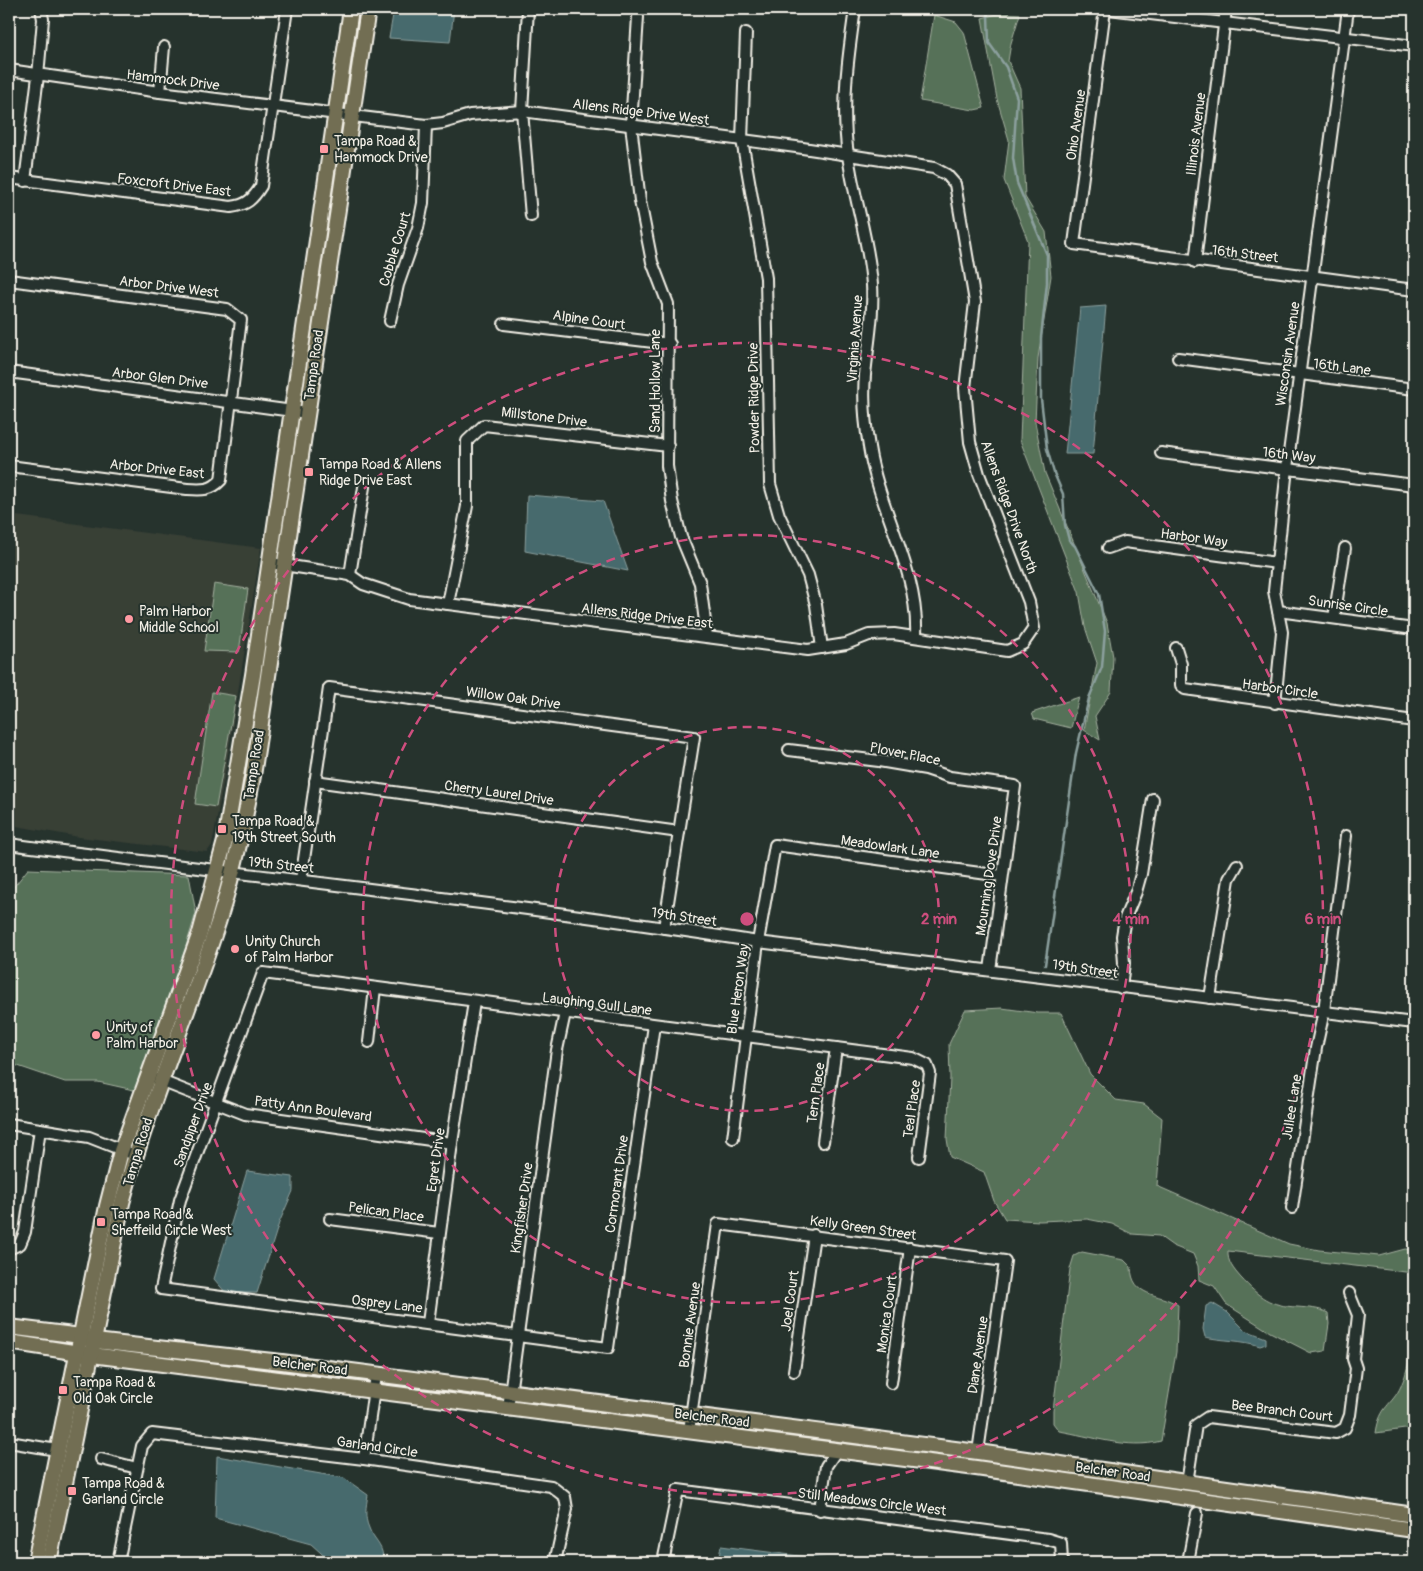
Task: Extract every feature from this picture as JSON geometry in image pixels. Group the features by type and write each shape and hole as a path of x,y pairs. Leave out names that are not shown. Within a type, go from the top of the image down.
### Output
{"main road":[{"name":"Tampa Road","path":"261,676 270,563 351,9"},
{"name":"Tampa Road","path":"35,1562 106,1206 161,1081 214,937 225,872 234,799 284,565 368,9"},
{"name":"Tampa Road","path":"49,1562 120,1209 128,1153 148,1076 200,933 225,872"},
{"name":"Belcher Road","path":"9,1327 81,1336 93,1348 374,1390 837,1450 1414,1530"},
{"name":"Belcher Road","path":"9,1342 77,1351 93,1348 376,1374 978,1452 1414,1515"}],"street":[{"path":"25,180 38,76 43,19 42,9"},
{"name":"Foxcroft Drive East","path":"9,178 231,207 240,206 252,200 261,186 288,9"},
{"path":"528,9 522,111 531,216"},
{"name":"Virginia Avenue","path":"855,9 845,108 848,154 855,200 865,232 872,285 871,321 865,378 869,447 882,498 913,590 917,617 916,636"},
{"name":"Ohio Avenue","path":"1074,244 1105,9"},
{"path":"1109,9 1224,21 1414,46"},
{"name":"Illinois Avenue","path":"1195,262 1226,9"},
{"name":"Wisconsin Avenue","path":"1275,703 1282,632 1274,591 1287,468 1348,9"},
{"name":"Sand Hollow Lane","path":"638,17 631,124 640,201 652,262 668,304 670,344 667,466 672,501 683,544 700,584 707,636"},
{"name":"Powder Ridge Drive","path":"746,33 742,140 766,278 770,484 779,515 808,575 816,605 822,648"},
{"path":"160,92 164,47"},
{"name":"Hammock Drive","path":"9,70 38,76 335,113"},
{"name":"Allens Ridge Drive West","path":"335,113 426,125 443,123 470,115 522,111 848,154 934,168 942,171"},
{"name":"Cobble Court","path":"390,321 398,285 418,228 423,203 426,125"},
{"name":"Allens Ridge Drive North","path":"942,171 954,184 975,302 965,388 970,442 979,474 1030,602 1034,628 1023,644"},
{"name":"16th Street","path":"1074,244 1195,262 1414,290"},
{"name":"Arbor Drive West","path":"9,280 233,311 240,320 231,401"},
{"name":"Alpine Court","path":"504,324 670,344"},
{"name":"16th Lane","path":"1178,358 1414,389"},
{"name":"Arbor Glen Drive","path":"9,372 231,401 307,413"},
{"name":"Arbor Drive East","path":"9,466 204,490 215,487 221,480 231,401"},
{"name":"Millstone Drive","path":"448,604 467,506 467,441 484,425 668,446"},
{"name":"16th Way","path":"1161,453 1414,485"},
{"path":"350,575 364,488"},
{"name":"Harbor Way","path":"1108,548 1125,542 1277,563"},
{"path":"1334,618 1345,548"},
{"name":"Allens Ridge Drive East","path":"270,563 350,575 363,584 409,599 808,650 846,644 869,635 916,636 1007,651 1023,644"},
{"name":"Sunrise Circle","path":"1278,611 1414,629"},
{"name":"Harbor Circle","path":"1176,648 1181,664 1181,686 1186,689 1414,721"},
{"name":"Willow Oak Drive","path":"301,880 329,688 694,736 664,928"},
{"name":"Plover Place","path":"789,750 879,761 926,769 950,777 1015,786"},
{"name":"Cherry Laurel Drive","path":"315,781 679,832"},
{"name":"Mourning Dove Drive","path":"990,970 1015,786"},
{"path":"1122,988 1124,963 1122,936 1125,918 1141,874 1153,799"},
{"name":"Jullee Lane","path":"1292,1208 1311,1077 1324,1011 1346,836"},
{"name":"19th Street","path":"9,844 301,880 758,942 1414,1023"},
{"name":"Meadowlark Lane","path":"775,845 1002,876"},
{"name":"Blue Heron Way","path":"733,1138 758,942 775,845"},
{"path":"1210,998 1229,879 1237,865"},
{"name":"Laughing Gull Lane","path":"263,973 745,1038 913,1058 927,1065"},
{"name":"Sandpiper Drive","path":"162,1289 180,1200 263,973"},
{"path":"369,1042 376,988"},
{"name":"Egret Drive","path":"428,1323 452,1142 474,1002"},
{"name":"Kingfisher Drive","path":"508,1408 557,1050 564,1013"},
{"name":"Cormorant Drive","path":"608,1348 654,1025"},
{"name":"Tern Place","path":"823,1142 836,1048"},
{"name":"Teal Place","path":"919,1157 930,1073 927,1065"},
{"name":"Patty Ann Boulevard","path":"148,1076 245,1114 452,1142"},
{"path":"9,1124 89,1137 128,1153"},
{"path":"9,1249 20,1244 26,1232 40,1129"},
{"name":"Pelican Place","path":"330,1218 439,1233"},
{"name":"Kelly Green Street","path":"718,1224 1004,1261"},
{"name":"Bonnie Avenue","path":"689,1431 718,1224"},
{"name":"Joel Court","path":"794,1371 814,1235"},
{"name":"Monica Court","path":"891,1383 910,1248"},
{"name":"Diane Avenue","path":"978,1452 1004,1261"},
{"name":"Osprey Lane","path":"162,1289 608,1348"},
{"name":"Bee Branch Court","path":"1187,1483 1196,1425 1208,1417 1336,1433 1344,1428 1350,1415 1356,1368 1353,1359 1358,1316 1349,1293"},
{"path":"364,1459 376,1374"},
{"name":"Garland Circle","path":"118,1562 142,1446 152,1434 364,1459 551,1486 565,1497 566,1509 555,1562"},
{"path":"9,1442 57,1450"},
{"path":"820,1510 826,1466 837,1450"},
{"path":"101,1459 137,1468"},
{"name":"Still Meadows Circle West","path":"663,1562 678,1490 1048,1539 1061,1543 1062,1562"},
{"path":"1192,1562 1188,1562 1197,1513"}],"shaded area":[{"name":"Palm Harbor Middle School","path":"9,515 261,548 224,780 212,845 207,852 79,837 16,826 9,823"}],"green space":[{"path":"1001,13 1020,14 1011,43 1008,61 1020,88 1025,197 1046,232 1051,276 1038,358 1035,422 1045,473 1107,623 1113,657 1111,692 1095,716 1100,740 1084,730 1097,663 1085,627 1079,592 1020,440 1028,241 1004,180 1009,140 997,99 982,18"},
{"path":"934,15 956,22 964,32 984,108 974,110 920,101"},
{"path":"214,584 248,589 239,652 204,651"},
{"path":"212,692 236,696 216,807 195,804"},
{"path":"1079,697 1071,728 1034,719 1032,713"},
{"path":"28,869 189,875 196,913 163,1022 138,1091 98,1082 65,1082 9,1063 9,893"},
{"path":"1002,1008 1038,1013 1061,1013 1090,1074 1116,1100 1144,1104 1162,1118 1157,1186 1289,1244 1319,1250 1379,1256 1405,1249 1414,1250 1414,1273 1228,1251 1230,1262 1236,1272 1266,1299 1279,1305 1313,1308 1328,1313 1329,1324 1325,1351 1311,1353 1270,1332 1226,1304 1214,1286 1199,1280 1198,1266 1193,1254 1173,1246 1159,1236 1132,1234 1112,1224 1087,1219 1040,1221 1005,1219 994,1201 984,1172 950,1157 947,1139 950,1078 949,1044 965,1010"},
{"path":"1082,1252 1124,1260 1131,1267 1132,1277 1141,1289 1178,1305 1176,1352 1161,1441 1136,1444 1110,1441 1059,1431 1053,1423 1070,1269 1074,1256"},
{"path":"1414,1301 1414,1433 1405,1429 1376,1433 1380,1417 1398,1393 1408,1366"}],"water":[{"path":"394,9 454,9 450,42 389,38"},
{"path":"1106,306 1093,454 1065,454 1080,308"},
{"path":"527,495 603,501 628,571 525,551"},
{"path":"247,1171 293,1177 293,1191 279,1223 257,1293 226,1293 214,1279"},
{"path":"1212,1303 1227,1312 1245,1330 1266,1338 1266,1344 1260,1346 1205,1337 1203,1329 1206,1306"},
{"path":"217,1456 344,1478 368,1495 366,1520 381,1549 383,1557 376,1562 331,1562 311,1544 215,1518"},
{"path":"721,1546 846,1562 718,1562"}],"waterway":[{"path":"988,15 989,43 1006,67 1017,98 1013,158 1017,183 1047,255 1047,283 1041,338 1041,399 1047,449 1063,494 1065,525 1069,540 1075,546 1099,594 1105,631 1102,667 1089,698 1076,753 1045,965"}],"place":[{"name":"Tampa Road & Hammock Drive","path":"324,149"},
{"name":"Tampa Road & Allens Ridge Drive East","path":"309,472"},
{"name":"Palm Harbor Middle School","path":"129,619"},
{"name":"Tampa Road & 19th Street South","path":"222,829"},
{"name":"Unity Church of Palm Harbor","path":"235,949"},
{"name":"Unity of Palm Harbor","path":"96,1035"},
{"name":"Tampa Road & Sheffeild Circle West","path":"101,1222"},
{"name":"Tampa Road & Old Oak Circle","path":"63,1390"},
{"name":"Tampa Road & Garland Circle","path":"72,1491"}]}
